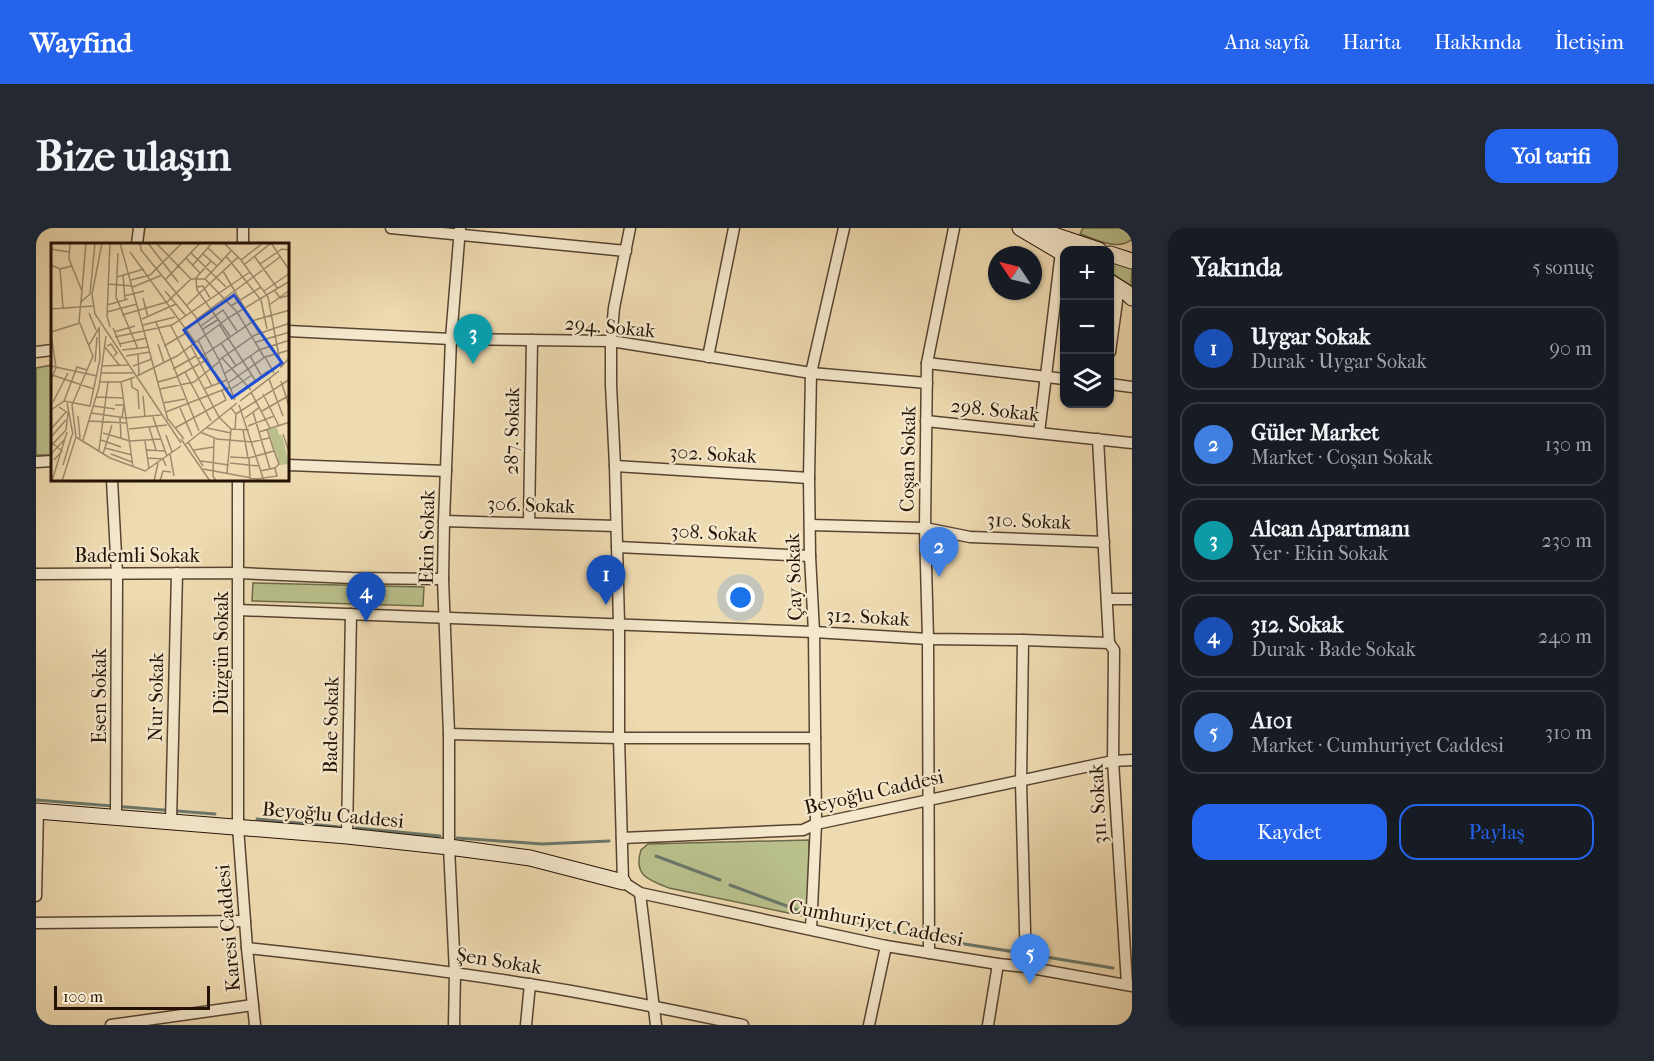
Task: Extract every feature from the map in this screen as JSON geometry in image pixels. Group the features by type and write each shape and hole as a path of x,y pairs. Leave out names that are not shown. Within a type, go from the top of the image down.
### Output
{"main road":[{"path":"1020,228 1066,244"},
{"path":"1033,228 1066,244"},
{"path":"1114,255 1125,253 1132,248"},
{"path":"1114,256 1132,261"},
{"name":"Beyoğlu Caddesi","path":"37,811 116,810 171,814 238,827 449,847 530,858 623,882"}],"street":[{"path":"137,243 139,228"},
{"path":"391,228 459,232 626,251"},
{"path":"623,882 615,466 610,385 614,308 630,228"},
{"path":"708,357 734,228"},
{"name":"Çay Sokak","path":"811,929 816,824 814,632 809,478 812,373 844,228"},
{"name":"Coşan Sokak","path":"929,953 928,639 925,528 927,363 954,228"},
{"name":"Ekin Sokak","path":"454,1025 455,973 449,847 449,734 443,579 451,339 459,232"},
{"path":"1039,433 1066,244"},
{"path":"1114,323 1118,294 1121,289"},
{"name":"294. Sokak","path":"290,331 451,339 611,341 812,373 927,383"},
{"name":"287. Sokak","path":"529,523 532,340"},
{"path":"36,352 51,350"},
{"path":"927,363 1060,378"},
{"path":"1114,385 1132,387"},
{"name":"298. Sokak","path":"926,421 1132,443"},
{"name":"311. Sokak","path":"1098,439 1109,643 1114,650 1113,761 1126,965 1130,983"},
{"path":"36,462 51,461"},
{"path":"290,465 446,471"},
{"name":"302. Sokak","path":"615,466 809,478"},
{"name":"Esen Sokak","path":"112,482 117,574 116,810"},
{"name":"Düzgün Sokak","path":"238,482 238,827"},
{"name":"306. Sokak","path":"444,521 616,526"},
{"name":"310. Sokak","path":"810,525 925,528 970,537 1104,542"},
{"name":"308. Sokak","path":"617,547 810,555"},
{"name":"Nur Sokak","path":"171,814 177,573"},
{"name":"Bademli Sokak","path":"36,574 239,573 443,579"},
{"path":"1107,599 1132,599"},
{"name":"312. Sokak","path":"239,610 814,632 928,639 1109,643"},
{"name":"Bade Sokak","path":"347,837 351,614"},
{"path":"1023,640 1021,782 1026,967"},
{"path":"449,734 619,738 815,738"},
{"name":"Beyoğlu Caddesi","path":"621,838 803,830 816,824 1113,761 1132,760"},
{"path":"36,897 37,811"},
{"name":"Karesi Caddesi","path":"238,827 255,1025"},
{"name":"Cumhuriyet Caddesi","path":"623,882 640,893 886,946 1130,983"},
{"path":"640,893 656,1025"},
{"path":"36,922 245,921"},
{"path":"869,1025 886,946"},
{"name":"Şen Sokak","path":"247,948 531,984 743,1025"},
{"path":"988,1025 998,964"},
{"path":"526,1025 531,984"},
{"path":"111,1025 156,1022 253,1005"}],"green space":[{"path":"1083,228 1132,228 1132,239 1120,244 1107,243 1080,234"},
{"path":"1114,261 1132,268 1131,286 1114,275"},
{"path":"51,365 51,455 36,455 36,368"},
{"path":"253,583 424,587 423,606 252,601"},
{"path":"809,840 808,917 669,888 649,879 641,871 639,865 641,850 648,844"}],"waterway":[{"path":"36,800 215,814"},
{"path":"257,819 339,827"},
{"path":"356,828 440,836"},
{"path":"457,838 542,844 609,841"},
{"path":"656,856 720,880"},
{"path":"730,885 803,912"},
{"path":"820,916 907,935 1022,953"},
{"path":"1028,954 1113,968"}],"place":[{"name":"Alcan Apartmanı","path":"473,364"},
{"name":"Güler Market","path":"939,577"},
{"name":"Uygar Sokak","path":"606,605"},
{"name":"312. Sokak","path":"366,622"},
{"name":"A101","path":"1030,984"}]}
